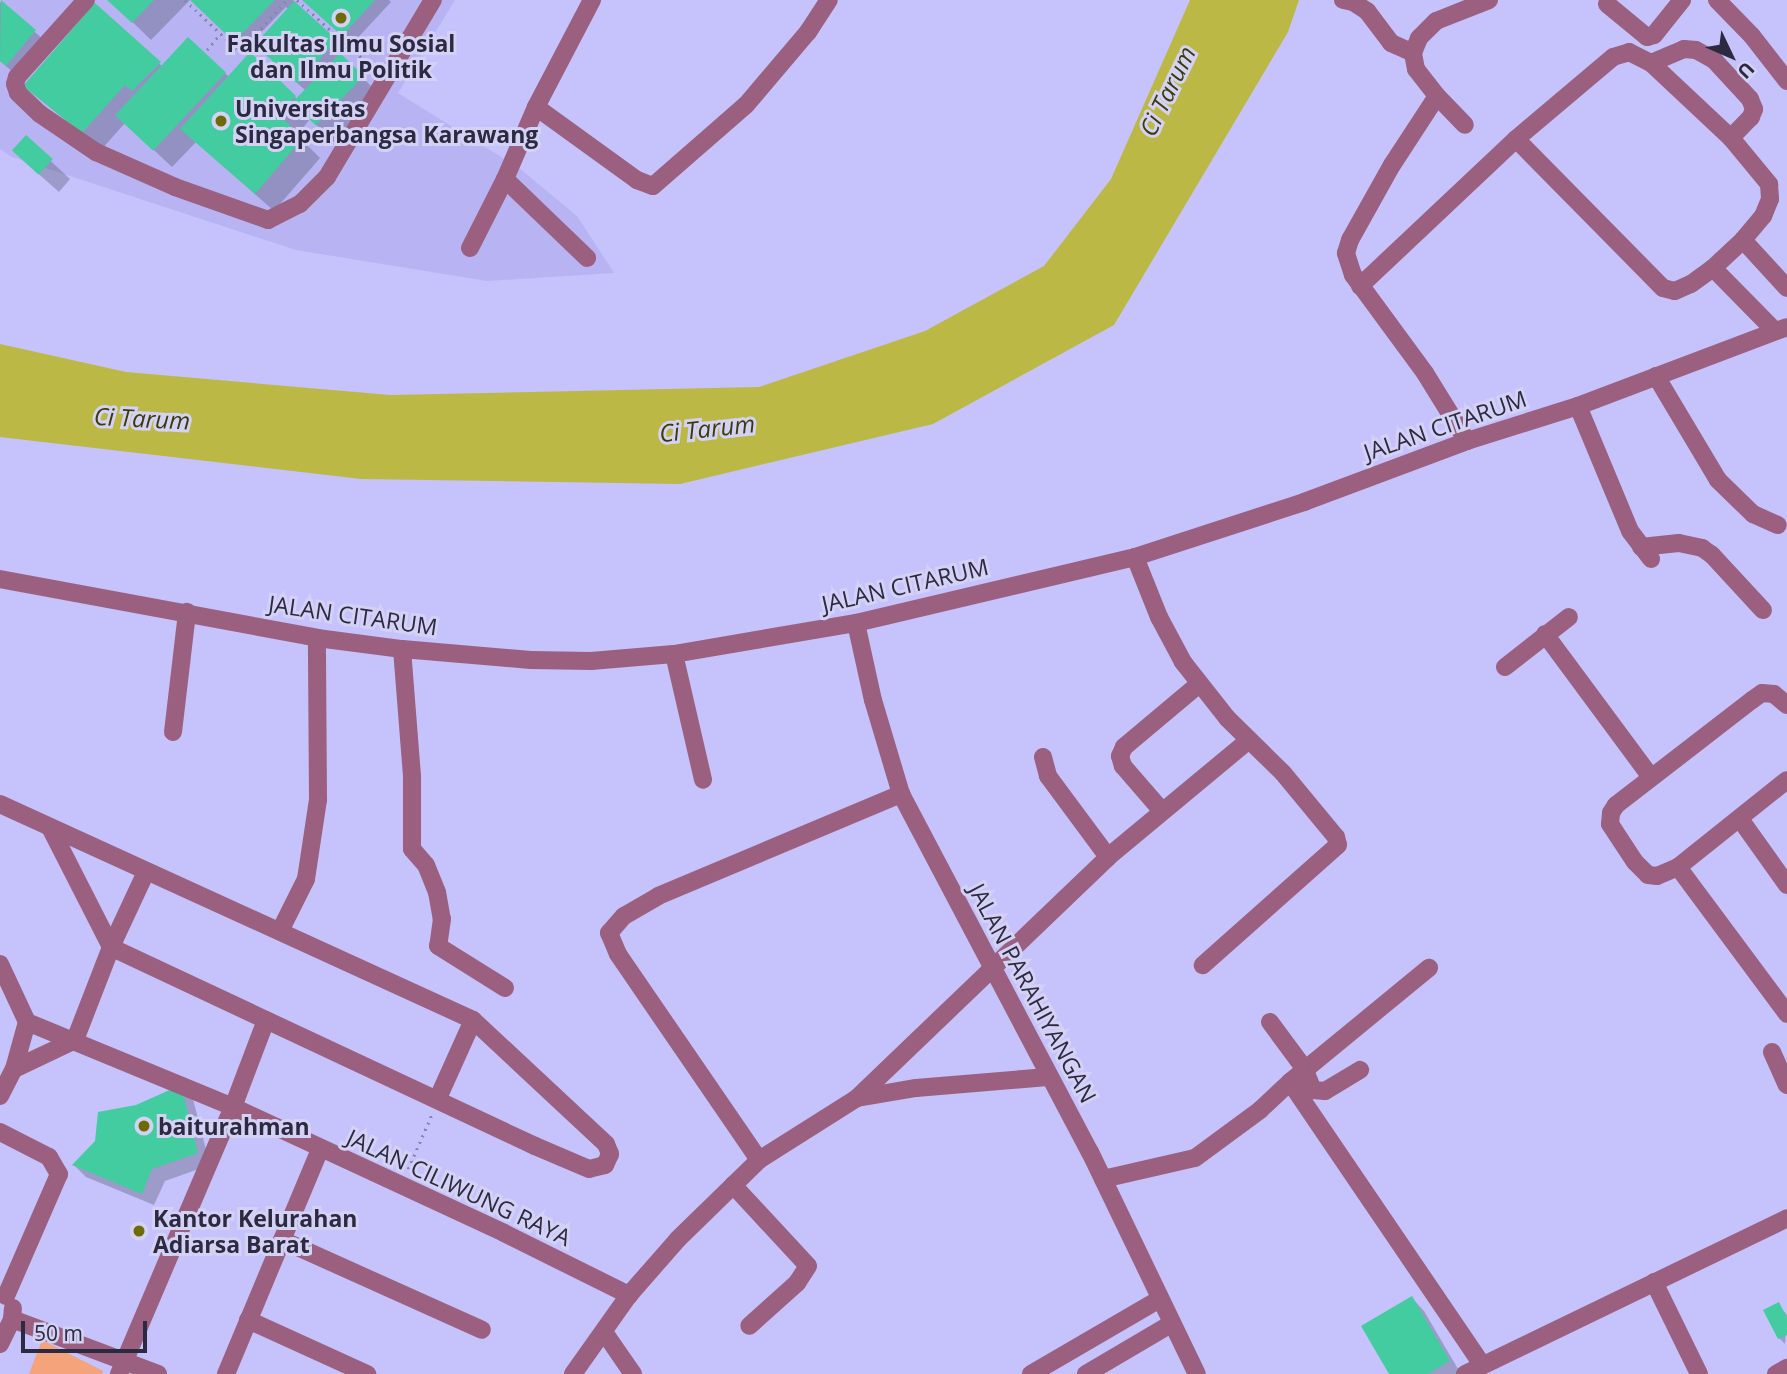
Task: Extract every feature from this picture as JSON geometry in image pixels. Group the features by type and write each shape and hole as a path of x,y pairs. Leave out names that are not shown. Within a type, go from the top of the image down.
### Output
{"street":[{"path":"86,0 17,77 15,84 18,93 40,114 96,152 175,187 268,220 300,204 327,177 433,0"},
{"path":"470,248 505,180 536,107 592,0"},
{"path":"1343,0 1367,11 1391,43 1413,53"},
{"path":"1465,125 1416,69 1413,53 1419,38 1436,21 1489,0"},
{"path":"1607,4 1647,37 1654,35 1682,0"},
{"path":"1717,0 1752,36 1787,81"},
{"path":"536,107 637,180 653,186 746,105 808,32 822,3"},
{"path":"1651,63 1684,49 1696,50 1714,60 1750,99 1754,109 1751,117 1731,138"},
{"path":"1360,286 1516,139 1613,57 1629,52 1651,63 1731,138 1769,184 1770,199 1763,216 1743,240 1713,268 1691,284 1675,291 1663,288 1516,139"},
{"path":"1437,96 1408,138 1350,240 1347,264 1360,286 1425,373 1467,441"},
{"path":"505,180 587,258"},
{"path":"1743,240 1787,288"},
{"path":"1713,268 1781,329"},
{"name":"JALAN CITARUM","path":"0,579 317,638 402,649 531,660 591,661 674,654 856,623 1135,557 1304,502 1467,441 1578,406 1781,329"},
{"path":"1656,376 1718,480 1754,514 1778,524"},
{"path":"1578,406 1630,531 1646,553 1679,543 1702,548 1712,555 1763,610"},
{"path":"1135,557 1159,618 1199,684 1283,773 1336,837 1338,845 1203,965"},
{"path":"173,732 187,612"},
{"path":"1505,667 1569,617"},
{"name":"JALAN PARAHIYANGAN","path":"856,623 873,700 901,794 1103,1179 1197,1374"},
{"path":"1545,634 1650,776"},
{"path":"280,931 306,879 316,811 317,638"},
{"path":"402,649 412,777 412,849 426,865 438,892 442,919 438,946 505,988"},
{"path":"674,654 703,780"},
{"path":"1162,811 1123,766 1121,756 1124,747 1199,684"},
{"path":"1787,705 1774,694 1762,694 1650,776 1616,805 1611,813 1610,824 1635,862 1648,875 1657,876 1678,867 1787,780"},
{"path":"573,1374 629,1295 678,1239 759,1160 857,1098 1108,857 1249,740"},
{"path":"1043,757 1043,769 1108,857"},
{"path":"759,1160 618,954 609,933 624,916 658,896 901,794"},
{"path":"0,804 473,1020 606,1144 609,1159 605,1165 589,1169 111,947 51,829"},
{"path":"1740,819 1787,885"},
{"path":"1678,867 1787,1014"},
{"path":"13,1069 75,1040 111,947 146,872"},
{"path":"0,964 27,1023 13,1069 0,1096"},
{"path":"1103,1179 1195,1158 1260,1110 1304,1068 1429,968"},
{"path":"122,1367 233,1107 266,1020"},
{"path":"439,1098 473,1020"},
{"path":"1269,1022 1304,1068 1313,1090 1320,1092 1360,1070"},
{"name":"JALAN CILIWUNG RAYA","path":"27,1023 75,1040 233,1107 504,1233 629,1295"},
{"path":"1772,1052 1787,1085"},
{"path":"857,1098 916,1088 1048,1077"},
{"path":"1290,1082 1482,1366"},
{"path":"0,1132 49,1157 59,1174 3,1295 12,1302 12,1319 0,1344"},
{"path":"226,1374 320,1149"},
{"path":"733,1185 806,1259 808,1266 797,1283 749,1326"},
{"path":"1465,1374 1787,1217"},
{"path":"282,1240 482,1330"},
{"path":"1654,1282 1699,1374"},
{"path":"1031,1374 1160,1299"},
{"path":"12,1319 122,1367 158,1374"},
{"path":"248,1320 361,1373"},
{"path":"1086,1374 1171,1324"},
{"path":"604,1332 633,1374"},
{"path":"1776,1374 1787,1368"}],"path":[{"path":"185,0 237,49 287,0"},
{"path":"297,0 385,79"},
{"path":"207,50 217,38 218,32"},
{"path":"401,1187 439,1098"}],"shaded area":[{"name":"Universitas Singaperbangsa Karawang","path":"0,0 455,0 398,93 519,168 577,216 614,273 487,281 296,250 12,157 0,149"},
{"path":"42,1340 103,1371 102,1374 29,1374"}],"water":[{"name":"Ci Tarum","path":"1190,0 1299,0 1288,32 1114,325 933,424 680,484 361,479 0,437 0,344 126,372 390,395 759,387 925,331 1044,266 1111,179"}],"building":[{"path":"1,0 36,30 6,66 0,61"},
{"path":"107,0 154,0 132,23"},
{"path":"190,0 275,0 234,42"},
{"name":"Fakultas Ilmu Sosial dan Ilmu Politik","path":"302,0 375,0 342,36"},
{"path":"294,1 337,40 298,84 255,45"},
{"path":"95,3 161,62 132,91 125,85 82,133 23,86"},
{"path":"188,37 226,72 153,151 115,115"},
{"path":"250,52 296,96 279,115 303,138 255,194 180,129"},
{"path":"340,53 364,76 316,126 292,103"},
{"path":"26,135 53,159 39,175 12,151"},
{"name":"baiturahman","path":"181,1085 198,1153 152,1169 142,1194 72,1165 95,1141 98,1112 136,1105"},
{"path":"1412,1296 1450,1361 1428,1374 1389,1374 1361,1326"},
{"path":"1779,1302 1787,1318 1787,1335 1778,1339 1763,1310"}],"place":[{"name":"Fakultas Ilmu Sosial dan Ilmu Politik","path":"341,18"},
{"name":"Universitas Singaperbangsa Karawang","path":"221,121"},
{"name":"baiturahman","path":"144,1126"},
{"name":"Kantor Kelurahan Adiarsa Barat","path":"139,1231"}]}
